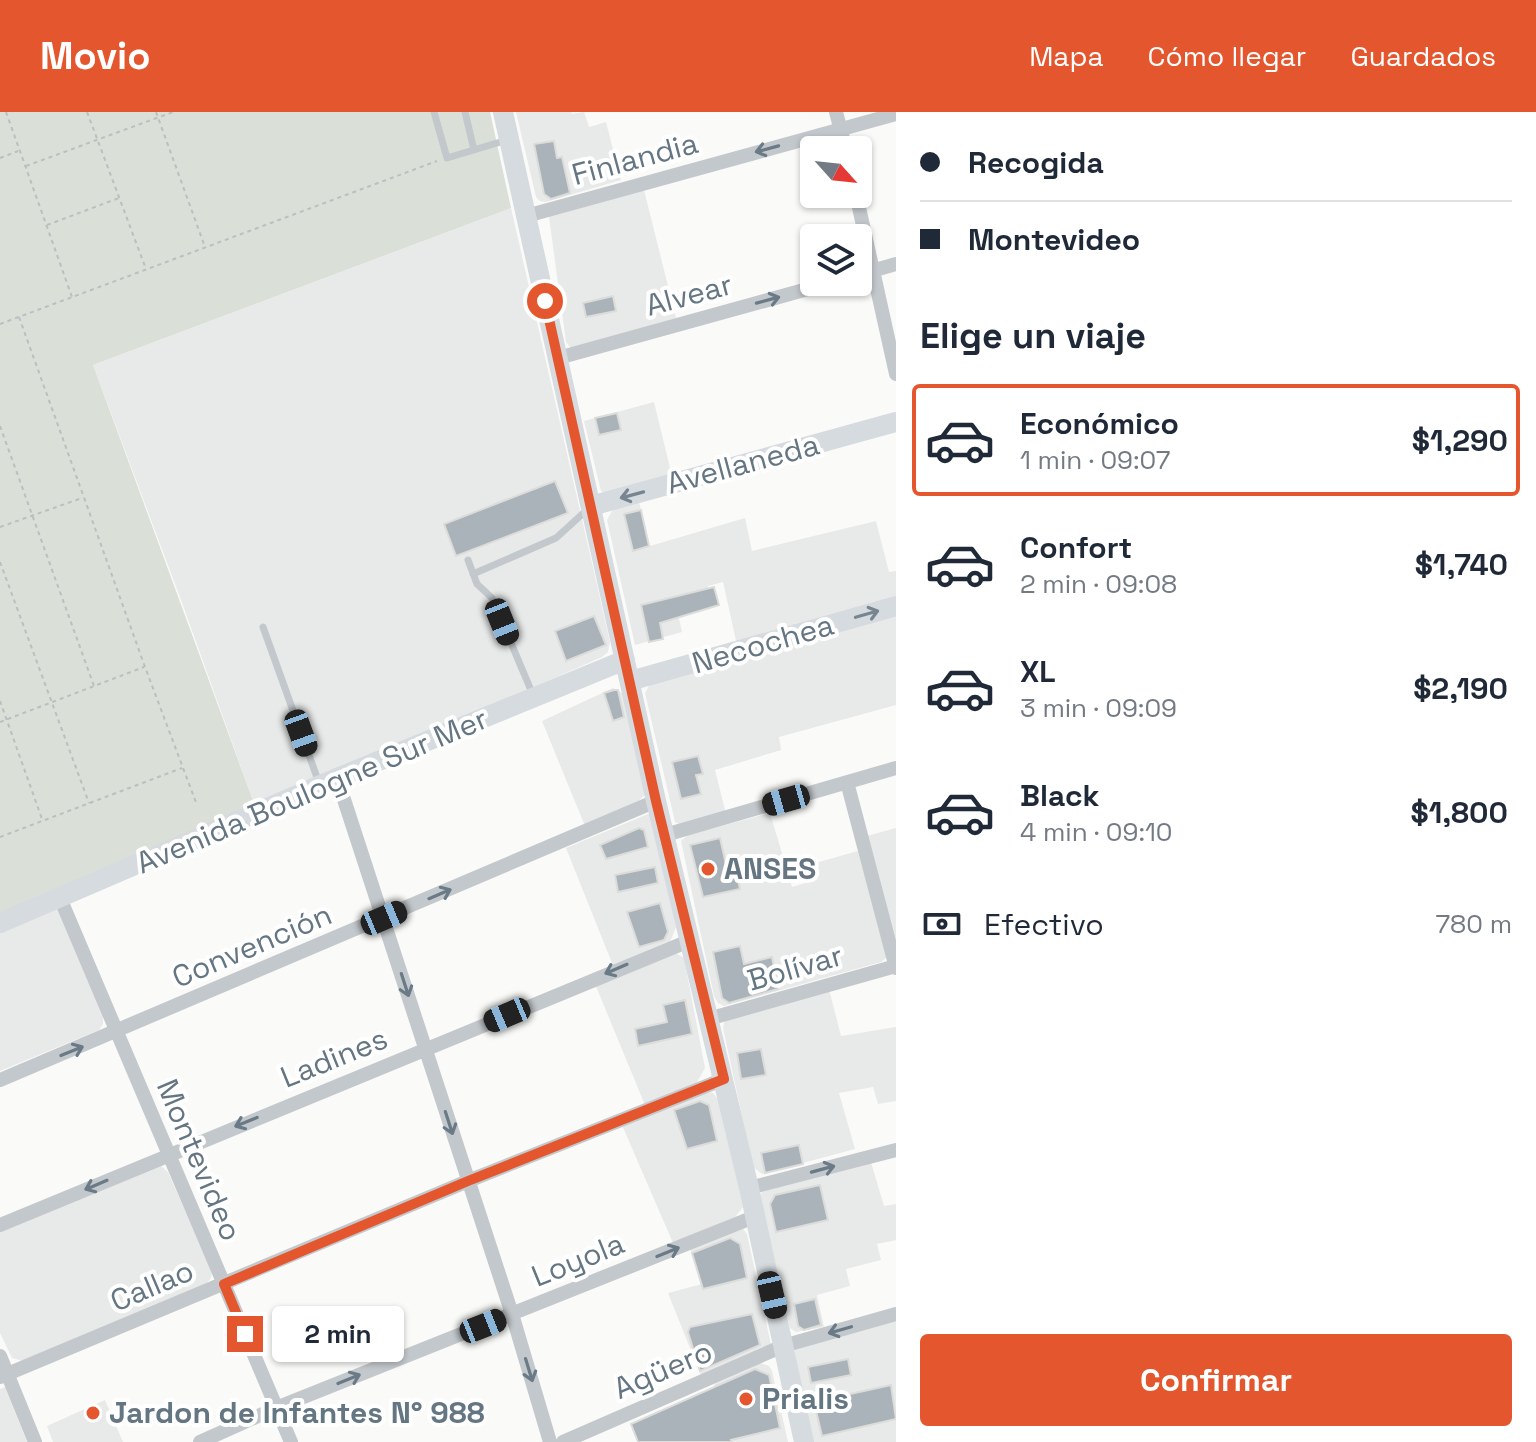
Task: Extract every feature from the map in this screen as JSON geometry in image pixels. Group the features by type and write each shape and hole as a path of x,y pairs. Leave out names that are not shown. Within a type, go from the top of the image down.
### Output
{"main road":[{"path":"503,112 656,801 724,1079 804,1442"},
{"name":"Avellaneda","path":"591,506 896,422"},
{"name":"Necochea","path":"630,681 896,606"},
{"name":"Avenida Boulogne Sur Mer","path":"0,923 328,782 625,660"}],"street":[{"path":"836,112 843,136"},
{"name":"Finlandia","path":"526,216 896,114"},
{"path":"872,271 896,264"},
{"name":"Alvear","path":"558,358 800,291"},
{"path":"872,296 896,374"},
{"path":"665,835 896,768"},
{"path":"328,782 384,918 512,1314 550,1442"},
{"path":"847,782 896,967"},
{"name":"Convención","path":"0,1080 656,801"},
{"name":"Montevideo","path":"60,898 291,1442"},
{"name":"Ladines","path":"0,1225 689,941"},
{"name":"Bolívar","path":"708,1019 896,967"},
{"name":"Callao","path":"4,1376 468,1181 724,1079"},
{"path":"749,1188 896,1150"},
{"name":"Loyola","path":"200,1442 276,1408 754,1217"},
{"name":"Agüero","path":"563,1442 783,1346 896,1314"},
{"path":"0,1356 4,1376 35,1442"}],"lane":[{"path":"434,112 447,158 509,140"},
{"path":"465,112 474,150"},
{"path":"473,574 556,538 591,506"},
{"path":"468,560 477,584 492,598 534,697"},
{"path":"263,627 328,782"}],"path":[{"path":"6,112 72,298"},
{"path":"87,112 146,270"},
{"path":"156,112 206,248"},
{"path":"25,166 173,112"},
{"path":"0,158 19,151"},
{"path":"0,324 447,158"},
{"path":"46,226 119,198"},
{"path":"19,317 197,805"},
{"path":"0,426 94,686"},
{"path":"0,527 83,497"},
{"path":"0,562 89,803"},
{"path":"0,722 145,667"},
{"path":"0,701 43,821"},
{"path":"0,837 183,768"}],"shaded area":[{"path":"0,112 490,112 511,208 93,365 255,806 0,913"},
{"path":"516,112 584,112 589,127 606,122 621,180 546,202 540,201 536,197"},
{"path":"644,190 676,318 570,347 566,342 549,217 554,213"},
{"path":"511,208 610,642 608,652 509,698 255,806 93,365"},
{"path":"654,402 672,476 606,494 601,491 584,421"},
{"path":"639,502 650,546 745,518 752,551 876,521 889,572 896,571 896,600 737,645 723,582 708,586 712,605 678,614 682,632 635,645 607,520 613,509"},
{"path":"896,615 896,705 779,737 781,750 715,770 726,814 679,824 675,822 645,693 650,684"},
{"path":"613,688 624,694 646,794 635,804 585,826 542,721"},
{"path":"770,813 792,887 805,883 801,867 858,851 886,958 881,962 724,1006 714,996 681,841 688,835"},
{"path":"648,814 653,817 676,927 670,942 614,968 566,848"},
{"path":"896,828 896,943 867,836"},
{"path":"57,909 103,1016 103,1024 99,1030 0,1071 0,930"},
{"path":"674,952 684,958 705,1068 696,1084 645,1105 595,984"},
{"path":"829,989 841,1036 896,1027 896,1101 878,1104 873,1087 839,1093 855,1149 762,1174 753,1167 724,1022 728,1018"},
{"path":"704,1091 713,1093 721,1103 743,1207 735,1217 673,1243 622,1125"},
{"path":"870,1159 884,1206 896,1204 896,1240 877,1244 881,1260 846,1269 850,1286 817,1295 824,1327 796,1332 790,1328 774,1267 760,1198 762,1191"},
{"path":"161,1166 168,1172 212,1271 211,1278 207,1283 23,1361 12,1358 0,1333 0,1232"},
{"path":"743,1229 747,1234 771,1345 702,1378 668,1293 702,1284 689,1245"},
{"path":"896,1318 896,1442 813,1442 795,1350"},
{"path":"760,1363 769,1366 772,1371 788,1442 732,1442 714,1384"},
{"path":"5,1387 27,1442 0,1442 0,1389"},
{"name":"Jardon de Infantes N° 988","path":"105,1400 123,1442 53,1442 47,1426"}],"building":[{"path":"554,141 557,158 562,157 570,193 551,199 544,194 534,144"},
{"path":"613,296 616,311 586,317 583,303"},
{"path":"617,413 621,430 599,435 595,418"},
{"path":"555,481 568,513 456,556 444,524"},
{"path":"641,510 649,546 633,551 624,514"},
{"path":"714,587 719,605 660,623 663,639 649,642 641,605"},
{"path":"594,616 606,645 566,661 555,631"},
{"path":"618,690 624,717 613,721 604,693"},
{"path":"698,756 703,774 696,775 701,794 681,799 672,762"},
{"path":"639,828 644,830 648,847 606,859 600,845"},
{"path":"720,838 728,873 736,871 740,889 703,897 690,845"},
{"path":"655,867 658,883 618,892 615,875"},
{"path":"660,903 668,932 664,940 639,947 627,912"},
{"path":"740,946 744,964 772,957 778,989 729,1003 722,998 713,952"},
{"path":"685,1000 692,1034 638,1046 635,1029 667,1022 663,1005"},
{"path":"761,1049 766,1075 741,1079 737,1053"},
{"path":"700,1101 709,1105 717,1141 687,1149 674,1110"},
{"path":"799,1145 803,1164 765,1173 761,1153"},
{"path":"820,1185 828,1220 776,1232 770,1204 775,1195"},
{"path":"730,1238 740,1244 747,1278 703,1289 692,1253"},
{"path":"815,1299 821,1325 804,1330 798,1326 794,1304"},
{"path":"752,1314 760,1345 700,1371 688,1332 690,1327"},
{"path":"848,1359 851,1375 811,1383 808,1367"},
{"path":"755,1369 769,1375 780,1428 732,1442 638,1442 631,1424"},
{"path":"891,1385 896,1419 822,1436 814,1402"}],"place":[{"name":"ANSES","path":"708,869"},
{"name":"Prialis","path":"746,1399"},
{"name":"Jardon de Infantes N° 988","path":"93,1413"}],"route":[{"path":"245,1334 224,1284 468,1181 724,1079 656,801 545,301"}]}
